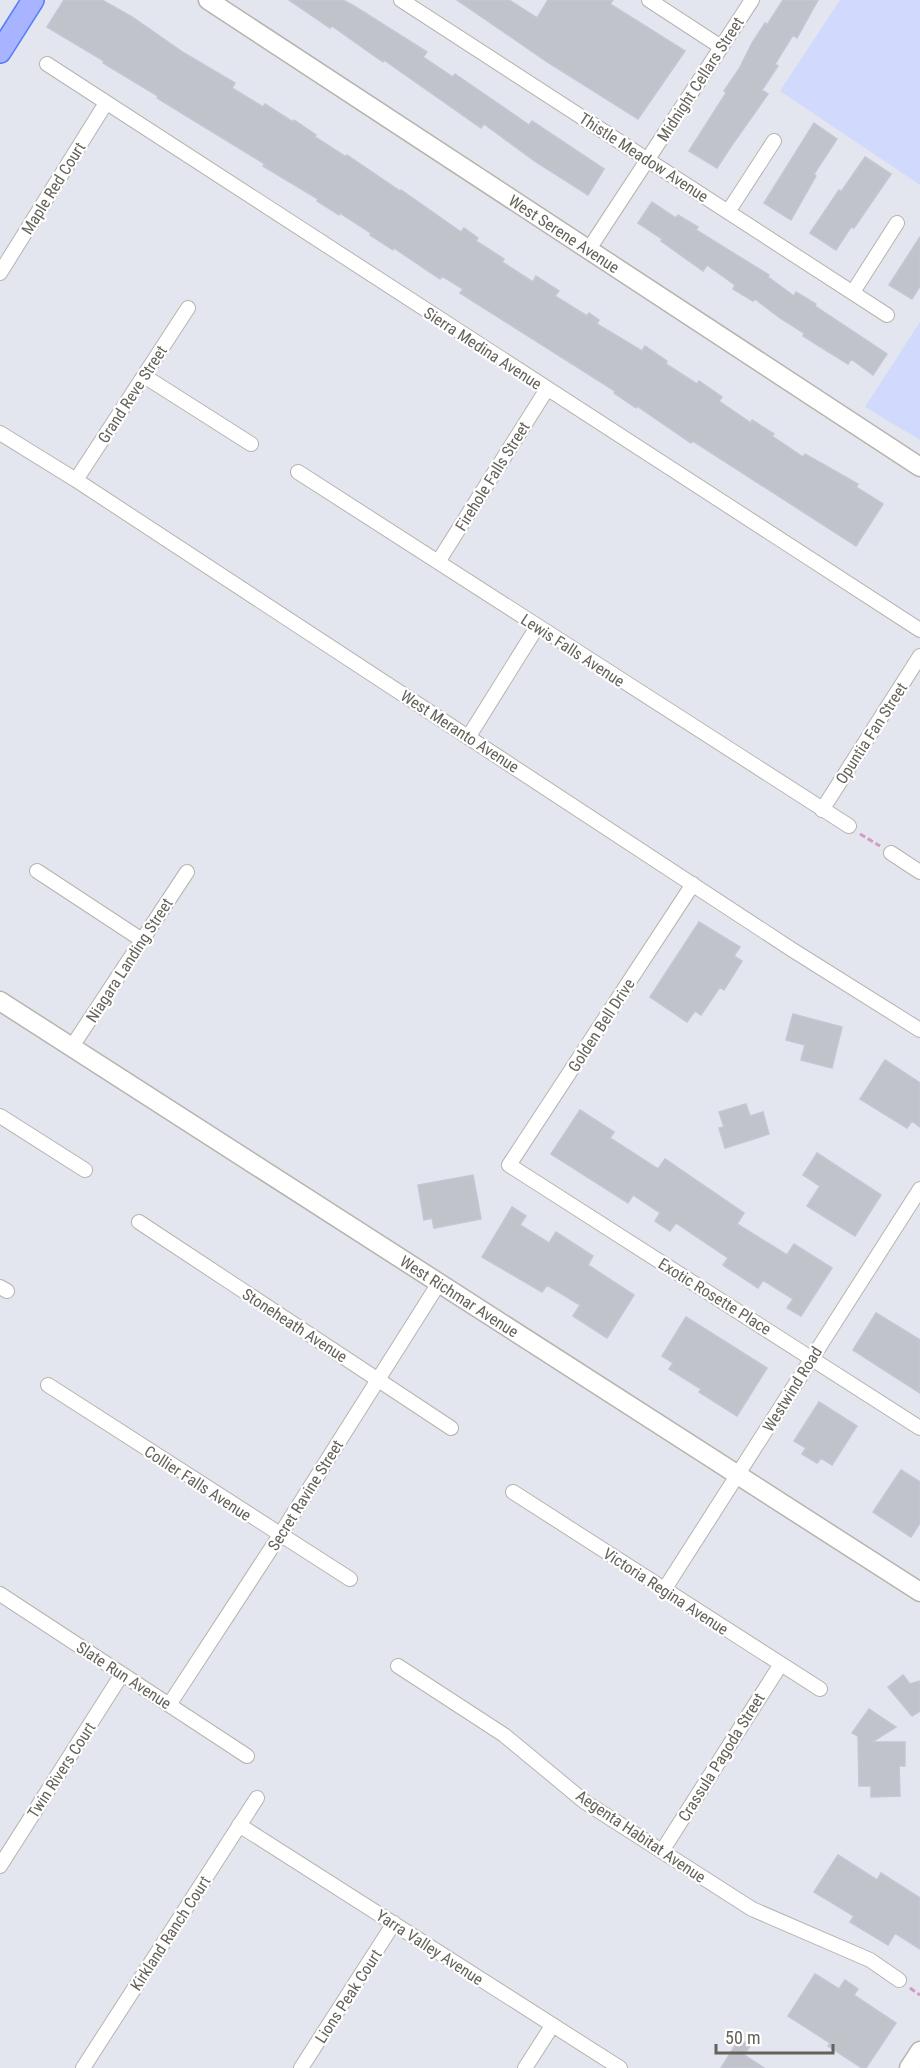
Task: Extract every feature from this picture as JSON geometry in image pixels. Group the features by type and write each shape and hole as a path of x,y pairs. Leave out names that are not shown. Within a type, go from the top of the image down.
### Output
{"main road":[{"path":"0,52 33,0"}],"street":[{"name":"West Serene Avenue","path":"208,0 920,467"},
{"name":"Thistle Meadow Avenue","path":"401,0 887,315"},
{"path":"649,0 721,47"},
{"name":"Midnight Cellars Street","path":"589,249 752,0"},
{"name":"Sierra Medina Avenue","path":"47,64 920,630"},
{"name":"Maple Red Court","path":"0,273 106,103"},
{"path":"728,212 774,141"},
{"path":"853,292 897,223"},
{"name":"Grand Reve Street","path":"76,480 188,308"},
{"path":"144,376 251,444"},
{"name":"Firehole Falls Street","path":"438,562 547,389"},
{"name":"West Meranto Avenue","path":"0,432 920,1030"},
{"name":"Lewis Falls Avenue","path":"298,472 849,826"},
{"path":"470,736 537,627"},
{"name":"Opuntia Fan Street","path":"822,810 920,656"},
{"path":"891,853 920,872"},
{"path":"37,871 142,940"},
{"name":"Niagara Landing Street","path":"71,1048 187,872"},
{"name":"Golden Bell Drive","path":"509,1165 693,884"},
{"name":"West Richmar Avenue","path":"0,1001 920,1592"},
{"path":"0,1116 85,1170"},
{"name":"Exotic Rosette Place","path":"509,1165 920,1428"},
{"name":"Westwind Road","path":"664,1590 920,1189"},
{"name":"Stoneheath Avenue","path":"138,1222 451,1428"},
{"name":"Secret Ravine Street","path":"169,1705 280,1535 439,1283"},
{"name":"Collier Falls Avenue","path":"48,1385 350,1579"},
{"name":"Victoria Regina Avenue","path":"513,1492 820,1689"},
{"name":"Slate Run Avenue","path":"0,1594 248,1756"},
{"name":"Crassula Pagoda Street","path":"662,1851 781,1664"},
{"name":"Aegenta Habitat Avenue","path":"398,1666 504,1735 585,1802 752,1909 870,1960 899,1980"},
{"name":"Twin Rivers Court","path":"0,1866 122,1674"},
{"name":"Kirkland Ranch Court","path":"83,2068 257,1798"},
{"name":"Yarra Valley Avenue","path":"239,1825 620,2068"},
{"name":"Lions Peak Court","path":"301,2068 394,1923"},
{"path":"525,2068 552,2026"},
{"path":"909,2068 920,2051"}],"path":[{"path":"849,826 891,853"}],"sand":[{"path":"840,0 920,0 920,185 780,91"},
{"path":"920,322 920,440 865,407"}],"building":[{"path":"64,0 102,0 132,17 184,53 235,83 232,88 263,107 265,104 293,122 294,120 316,135 315,137 401,190 461,232 464,228 478,238 476,241 504,259 502,262 533,282 536,276 559,291 555,296 587,316 589,313 599,320 597,324 642,351 645,346 667,361 666,364 697,384 699,381 722,397 719,401 751,423 752,420 774,434 772,436 803,457 805,454 858,484 856,487 883,504 856,546 693,441 691,443 637,406 636,408 614,393 615,391 460,293 463,289 442,276 440,279 394,248 393,250 370,235 371,233 263,166 265,164 47,27"},
{"path":"289,0 343,0 427,52 423,57 453,77 455,74 529,125 532,121 604,169 588,195 536,162 484,124 481,128 384,60 383,62 332,26 330,28"},
{"path":"457,0 509,0 537,18 548,0 613,0 610,4 685,51 638,119 546,61"},
{"path":"783,0 818,0 797,38 793,35 775,64 778,66 762,90 768,94 717,168 689,151 726,93 724,91 739,69 752,43"},
{"path":"814,123 837,139 814,174 816,176 791,220 764,203"},
{"path":"865,157 891,174 836,250 810,233"},
{"path":"652,202 676,218 678,215 698,227 696,230 769,275 768,277 794,296 796,292 816,304 815,306 887,354 873,375 851,359 848,364 803,336 804,333 755,299 753,301 733,289 735,285 707,265 703,271 638,223"},
{"path":"920,237 920,286 912,299 889,285"},
{"path":"699,922 740,947 734,956 742,961 724,990 720,987 701,1015 695,1011 687,1022 650,997"},
{"path":"793,1014 842,1027 832,1068 801,1060 805,1045 786,1040"},
{"path":"885,1060 920,1083 920,1127 912,1121 907,1128 860,1099"},
{"path":"746,1104 750,1116 763,1112 769,1134 725,1148 719,1128 724,1127 719,1112"},
{"path":"580,1110 614,1132 610,1138 658,1169 665,1159 744,1213 737,1224 787,1255 794,1244 832,1268 801,1316 787,1308 793,1299 763,1280 758,1288 723,1265 728,1258 676,1223 670,1231 655,1221 660,1213 633,1195 628,1203 551,1154"},
{"path":"817,1153 881,1195 855,1236 807,1206 820,1186 803,1175"},
{"path":"473,1175 481,1219 434,1228 432,1218 424,1220 418,1185"},
{"path":"512,1207 526,1216 520,1225 549,1243 556,1232 593,1256 588,1265 634,1295 607,1338 573,1316 580,1305 547,1285 542,1292 482,1257"},
{"path":"876,1313 920,1340 920,1393 853,1350"},
{"path":"686,1317 767,1368 737,1416 699,1392 701,1389 669,1369 673,1363 662,1356"},
{"path":"819,1402 857,1426 832,1465 821,1458 817,1463 802,1454 806,1448 794,1441"},
{"path":"901,1470 920,1482 920,1523 911,1537 873,1512"},
{"path":"903,1675 910,1684 920,1681 920,1711 912,1716 888,1687"},
{"path":"869,1709 896,1727 872,1742 905,1742 905,1766 899,1766 900,1796 871,1797 871,1786 859,1786 858,1736 852,1733"},
{"path":"838,1855 877,1880 881,1873 920,1898 920,1949 895,1933 888,1945 850,1922 854,1916 814,1892"},
{"path":"815,1974 839,1989 845,1980 858,1989 854,1995 896,2023 866,2068 862,2068 828,2046 830,2043 788,2016"},
{"path":"739,2039 750,2046 744,2055 764,2068 721,2068"}]}
